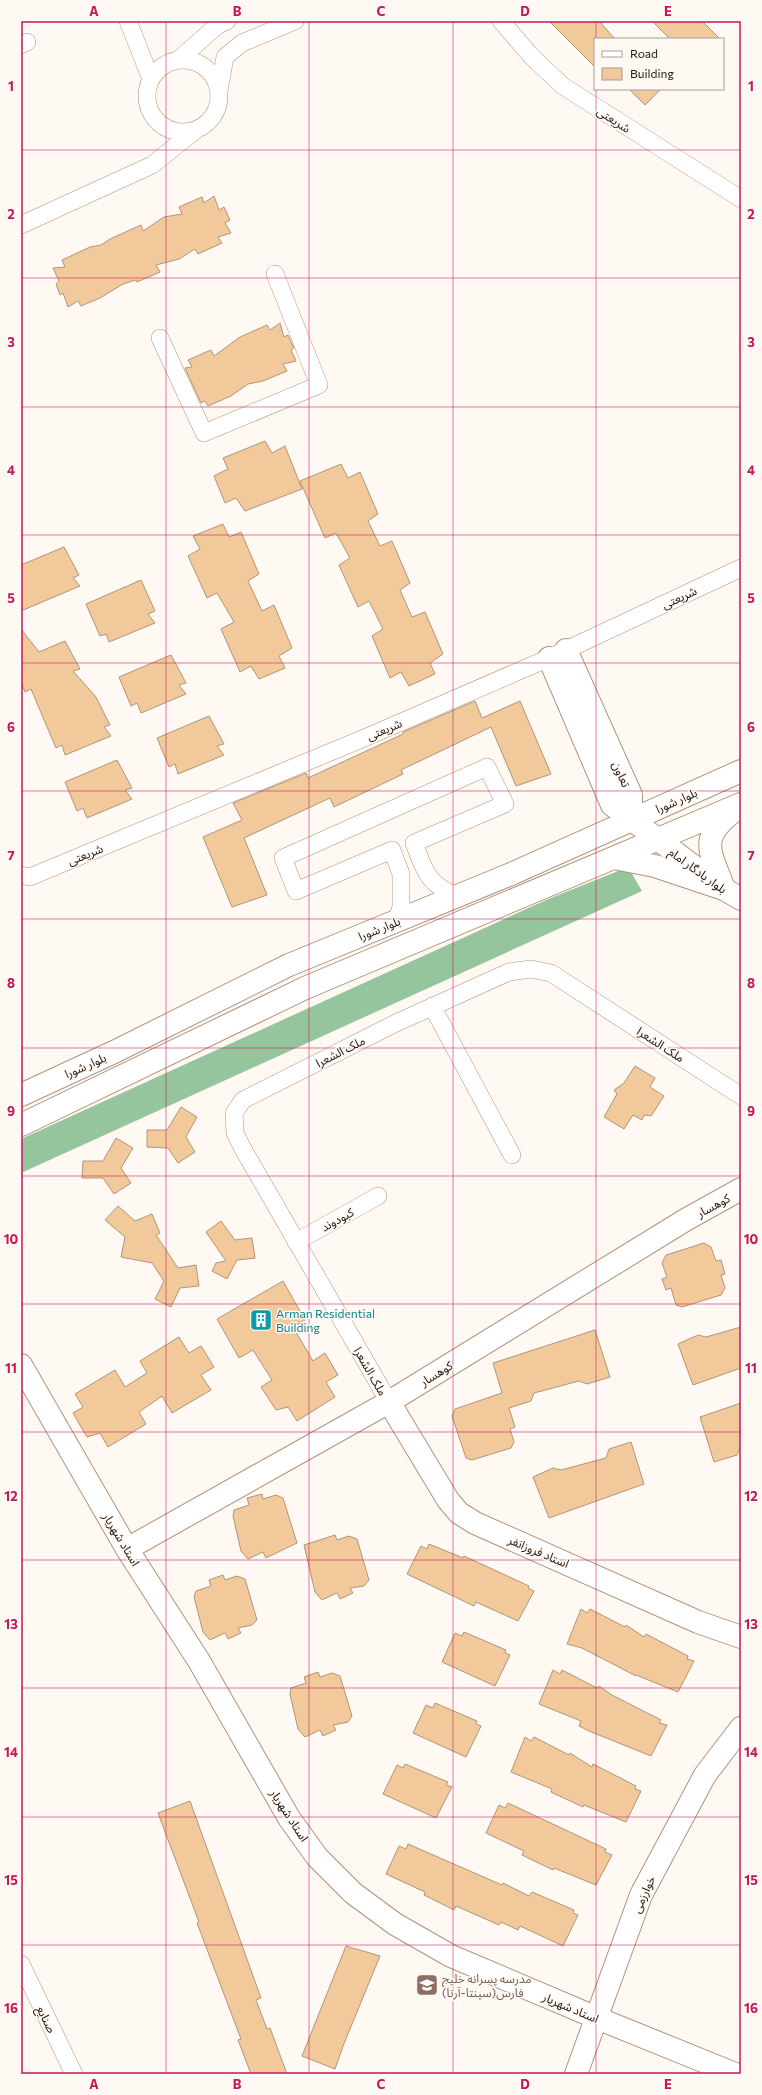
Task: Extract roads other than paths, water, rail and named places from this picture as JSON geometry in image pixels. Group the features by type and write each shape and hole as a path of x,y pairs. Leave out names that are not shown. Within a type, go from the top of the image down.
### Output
{"street":[{"path":"128,21 151,79"},
{"path":"178,60 218,25 227,21"},
{"path":"21,225 152,165 196,130 207,124 214,114 219,103 219,91 225,57 242,43 295,21"},
{"name":"شریعتی","path":"502,21 532,57 563,86 741,199"},
{"path":"196,130 184,132 171,130 160,124 152,115 147,103 147,90 151,79 158,70 167,63 178,60 189,60 200,64 209,71 216,80 219,91"},
{"path":"160,338 204,433 319,385 275,274"},
{"name":"شریعتی","path":"21,875 30,877 376,733 558,654 741,568"},
{"name":"تعاون","path":"558,654 631,795 631,819"},
{"path":"487,767 505,804 414,843 392,850 296,891 283,858 487,767"},
{"name":"بلوار شورا","path":"21,1095 114,1052 289,965 510,874 741,771"},
{"path":"21,1125 305,988 656,839 741,805"},
{"path":"732,894 709,849 711,838 720,822 741,805"},
{"name":"بلوار یادگار امام","path":"631,819 732,894"},
{"path":"414,843 426,874 439,889 456,896"},
{"path":"392,850 401,874 401,907 397,920"},
{"path":"614,858 655,866 732,894"},
{"name":"ملک الشعرا","path":"389,1402 296,1242 235,1133 234,1113 243,1100 432,1006 509,972 531,969 551,973 741,1096"},
{"path":"432,1006 512,1155"},
{"name":"کوهسار","path":"127,1549 389,1402 687,1219 741,1189"},
{"name":"کبودوند","path":"296,1242 378,1196"},
{"name":"استاد شهریار","path":"21,1365 127,1549 199,1661 290,1818 317,1856 353,1893 395,1924 452,1956 597,2018 735,2074"},
{"name":"استاد فروزانفر","path":"389,1402 448,1500 459,1513 475,1524 698,1622 741,1637"},
{"name":"خوارزمی","path":"576,2074 641,1895 705,1775 741,1728"},
{"name":"صنایع","path":"21,1964 74,2074"}],"place":[{"name":"Arman Residential Building","path":"261,1320"},
{"name":"مدرسه پسرانه خلیج فارس(سپنتا-آرتا)","path":"427,1985"}]}
